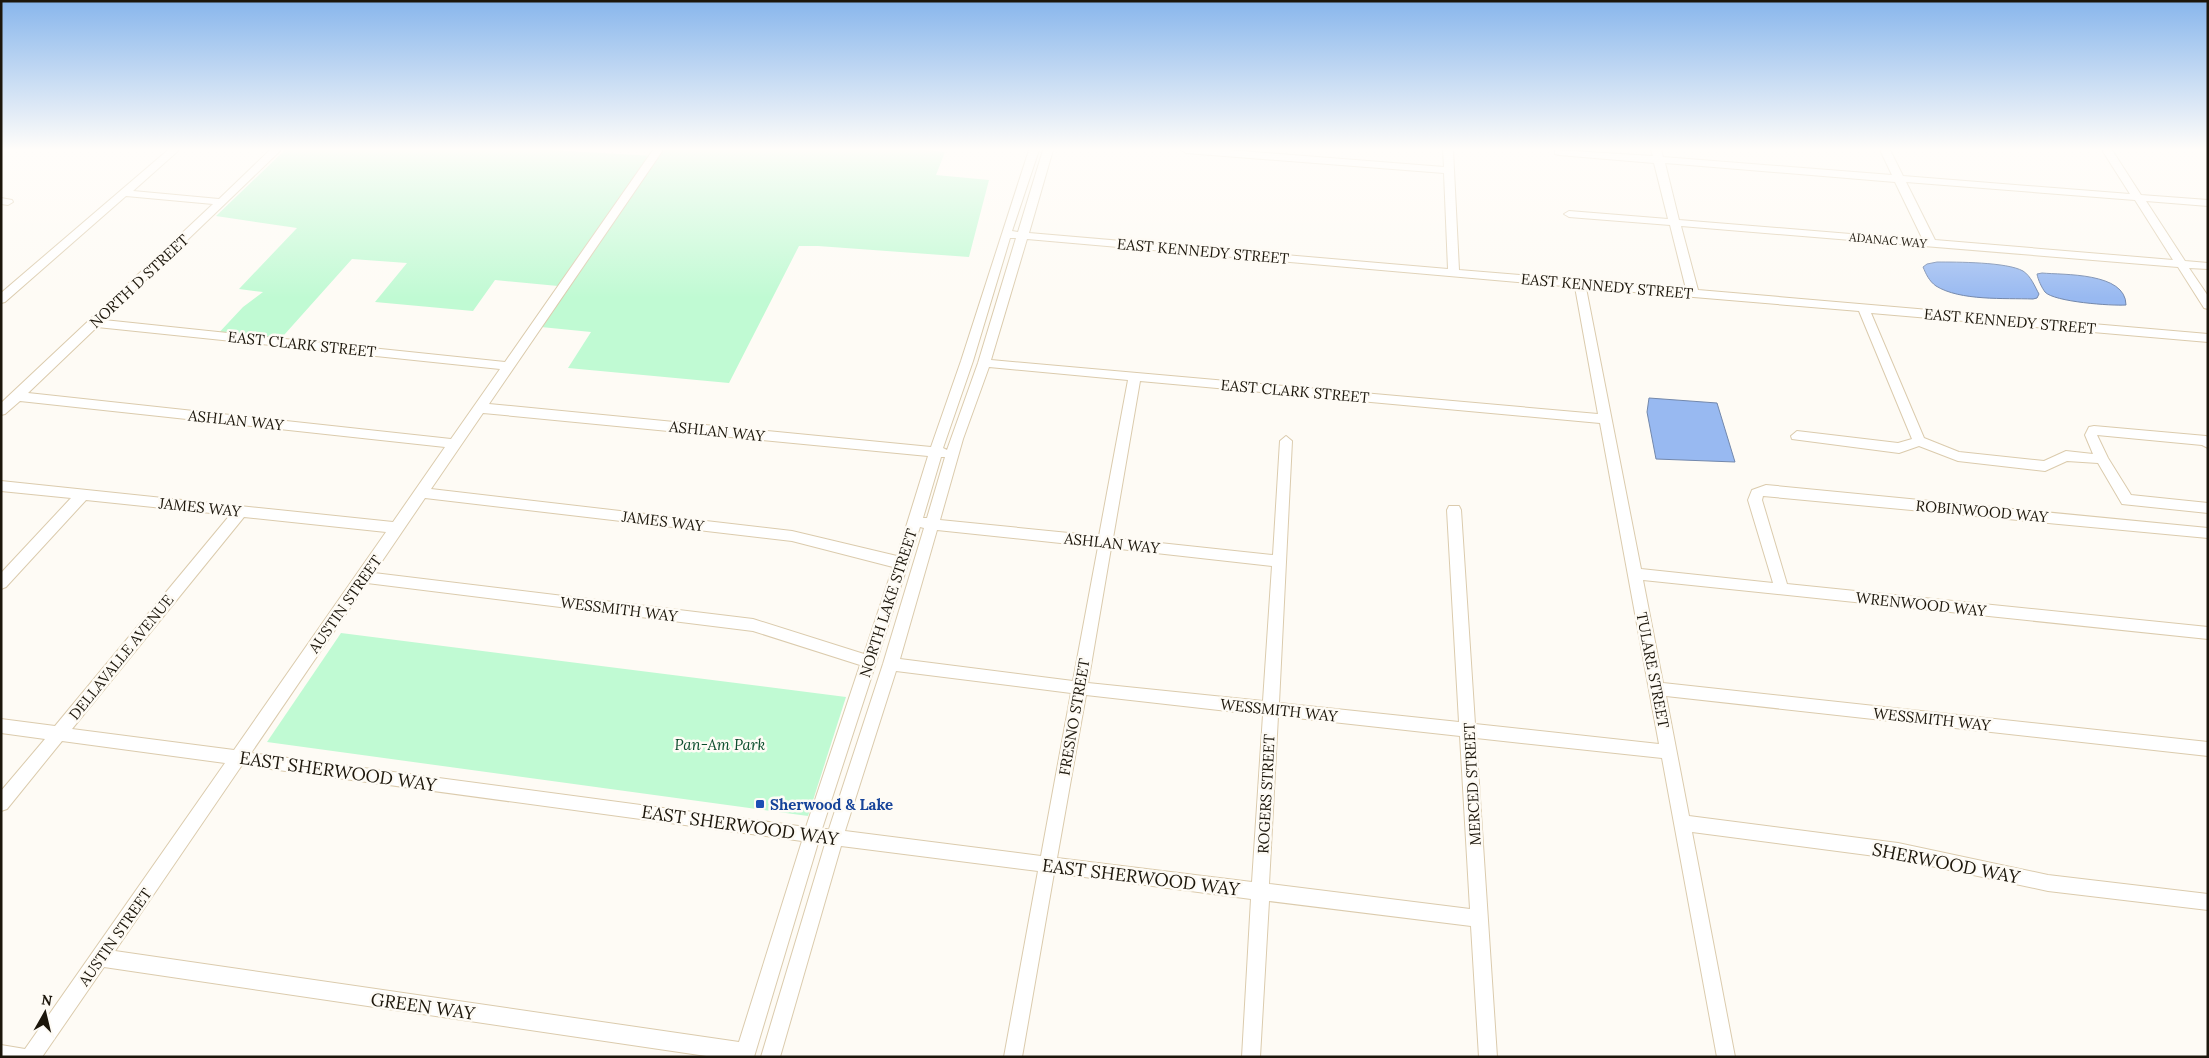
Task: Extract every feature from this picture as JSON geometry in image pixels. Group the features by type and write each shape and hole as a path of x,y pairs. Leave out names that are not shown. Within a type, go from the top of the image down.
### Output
{"street":[{"path":"1,299 117,199"},
{"path":"193,199 222,202"},
{"name":"NORTH D STREET","path":"1,411 225,199"},
{"name":"AUSTIN STREET","path":"31,1057 624,199"},
{"name":"NORTH LAKE STREET","path":"744,1054 812,835 915,522 935,453 967,361 1018,199"},
{"name":"NORTH LAKE STREET","path":"770,1057 835,838 891,664 934,524 953,454 984,363 1032,199"},
{"path":"1450,199 1454,272"},
{"path":"1669,199 1693,293"},
{"path":"1910,199 1931,244"},
{"path":"2139,199 2179,264 2208,305"},
{"path":"2157,199 2208,203"},
{"name":"ADANAC WAY","path":"1569,214 2208,266"},
{"name":"EAST KENNEDY STREET","path":"1006,234 2208,338"},
{"name":"TULARE STREET","path":"1580,284 1726,1057"},
{"path":"1862,308 1919,441"},
{"name":"EAST CLARK STREET","path":"94,323 509,366"},
{"name":"EAST CLARK STREET","path":"984,363 1606,419"},
{"name":"FRESNO STREET","path":"1013,1057 1135,376"},
{"name":"ASHLAN WAY","path":"16,396 456,444"},
{"name":"ASHLAN WAY","path":"481,408 953,454"},
{"path":"2208,443 2206,441 2094,430 2091,436 2102,459 2127,500 2208,508"},
{"path":"1797,436 1899,448 1919,441 1958,456 2045,466 2066,456 2102,459"},
{"name":"ROGERS STREET","path":"1251,1057 1286,441"},
{"name":"JAMES WAY","path":"1,486 398,528"},
{"name":"ROBINWOOD WAY","path":"1782,590 1756,500 1757,493 1766,490 2208,533"},
{"name":"JAMES WAY","path":"422,493 792,536 901,563"},
{"path":"1,583 84,494"},
{"name":"MERCED STREET","path":"1454,510 1488,1057"},
{"name":"DELLAVALLE AVENUE","path":"1,804 241,511"},
{"name":"ASHLAN WAY","path":"915,522 1279,561"},
{"name":"WRENWOOD WAY","path":"1635,574 2208,633"},
{"name":"WESSMITH WAY","path":"364,577 753,625 869,662"},
{"name":"WESSMITH WAY","path":"891,664 1079,688 1668,752"},
{"name":"WESSMITH WAY","path":"1657,689 2208,748"},
{"name":"EAST SHERWOOD WAY","path":"1,726 812,835 1479,919"},
{"name":"SHERWOOD WAY","path":"1683,823 1898,851 2048,884 2208,902"},
{"name":"GREEN WAY","path":"101,958 744,1054"},
{"path":"1,1054 22,1057"}],"green space":[{"path":"233,199 984,199 969,257 799,246 729,383 568,368 591,332 531,326 558,286 495,280 473,311 375,302 407,263 352,259 276,344 214,338 243,307 263,292 239,289 297,228 216,216"},
{"name":"Pan-Am Park","path":"341,633 846,697 808,816 267,742"}],"water":[{"path":"1937,262 1981,263 2016,268 2028,276 2039,294 2037,298 2033,299 1996,298 1970,296 1946,291 1931,282 1923,267"},
{"path":"2037,274 2078,275 2105,281 2116,286 2123,294 2126,305 2084,303 2050,295 2045,292 2039,281"},
{"path":"1649,398 1717,403 1735,462 1656,459 1647,412"}],"place":[{"name":"Sherwood & Lake","path":"760,804"}]}
